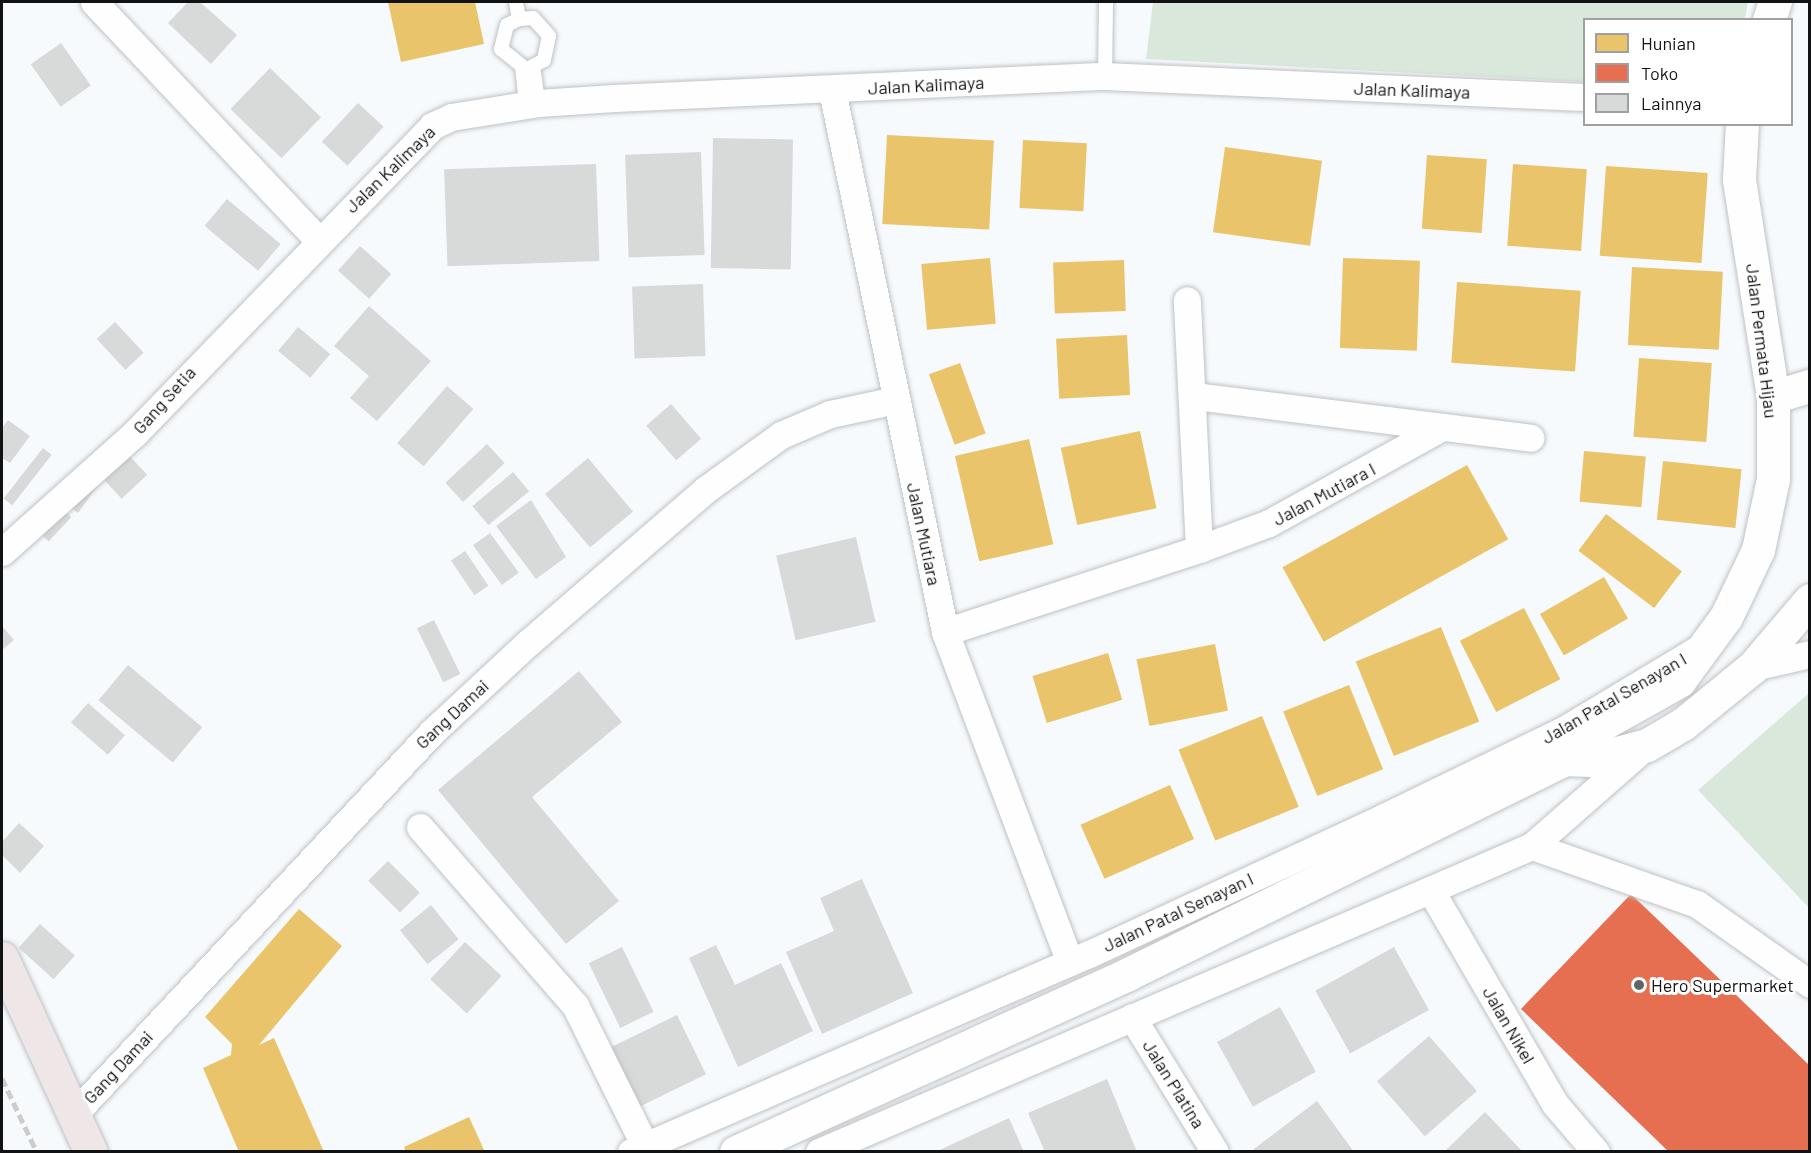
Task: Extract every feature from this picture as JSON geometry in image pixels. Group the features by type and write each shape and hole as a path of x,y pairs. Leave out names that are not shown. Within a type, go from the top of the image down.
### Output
{"highway":[{"path":"2,958 72,1116 91,1152"}],"main road":[{"path":"1770,18 1775,2"},
{"name":"Jalan Permata Hijau","path":"1533,775 1564,759 1579,737 1679,681 1710,642 1758,550 1773,478 1773,397 1738,179 1742,126"},
{"path":"1773,397 1809,386"},
{"name":"Jalan Permata Hijau","path":"1564,759 1591,760 1647,745 1683,724 1753,668 1809,600"},
{"name":"Jalan Patal Senayan I","path":"736,1152 1139,969 1533,775"}],"street":[{"path":"94,2 318,240"},
{"name":"Jalan Kalimaya","path":"318,240 432,126 532,104 1105,76 1583,97"},
{"name":"Jalan Mutiara","path":"832,90 945,632 1070,962"},
{"name":"Gang Setia","path":"2,552 135,433 318,240"},
{"path":"1186,300 1195,396 1199,549"},
{"path":"1195,396 1530,438"},
{"name":"Gang Damai","path":"72,1116 406,758 528,643 705,490 781,435 830,414 896,400"},
{"name":"Jalan Mutiara I","path":"945,632 1199,549 1269,523 1442,427"},
{"name":"Jalan Patal Senayan I","path":"638,1149 1070,962 1533,745 1710,642"},
{"name":"Jalan Permata Hijau","path":"1753,668 1809,654"},
{"path":"819,1152 1532,846 1647,745"},
{"path":"420,827 575,1005 638,1149"},
{"path":"1532,846 1697,904 1809,984"},
{"name":"Jalan Nikel","path":"1431,891 1555,1104 1596,1152"},
{"name":"Jalan Platina","path":"1132,1017 1215,1152"}],"lane":[{"path":"516,2 519,19"},
{"path":"1105,76 1106,2"},
{"path":"533,18 549,36 544,60 533,66 532,104 522,66 508,58 501,45 507,25 519,19 533,18"}],"green space":[{"path":"1153,2 1748,2 1745,18 1583,18 1583,82 1146,59"},
{"path":"1809,693 1809,908 1698,790"}],"building: Hunian":[{"path":"388,2 475,2 484,44 401,62"},
{"path":"887,135 994,141 989,229 882,224"},
{"path":"1023,140 1087,143 1083,211 1019,208"},
{"path":"1225,147 1322,161 1310,246 1213,232"},
{"path":"1427,155 1487,159 1482,233 1422,229"},
{"path":"1513,164 1587,169 1581,251 1507,246"},
{"path":"1606,166 1708,173 1701,263 1600,256"},
{"path":"990,258 996,324 927,330 921,264"},
{"path":"1343,258 1420,261 1417,351 1340,348"},
{"path":"1124,260 1126,311 1055,313 1053,262"},
{"path":"1632,267 1723,272 1719,350 1628,345"},
{"path":"1457,282 1581,291 1575,371 1451,363"},
{"path":"1127,335 1130,395 1059,399 1056,339"},
{"path":"1639,358 1712,363 1706,442 1633,437"},
{"path":"960,363 986,433 955,445 929,374"},
{"path":"1140,431 1156,508 1077,525 1061,448"},
{"path":"1029,439 1053,544 979,561 955,456"},
{"path":"1584,451 1646,456 1641,507 1580,502"},
{"path":"1663,461 1742,469 1735,528 1657,520"},
{"path":"1467,465 1508,539 1324,642 1282,567"},
{"path":"1606,514 1682,571 1654,608 1578,551"},
{"path":"1604,577 1628,619 1564,656 1540,614"},
{"path":"1524,608 1560,679 1496,712 1460,641"},
{"path":"1441,627 1479,722 1394,756 1356,661"},
{"path":"1215,644 1228,711 1149,726 1136,659"},
{"path":"1108,653 1122,700 1047,723 1032,676"},
{"path":"1349,685 1383,769 1317,796 1283,712"},
{"path":"1262,716 1299,807 1215,841 1179,750"},
{"path":"1170,785 1194,839 1104,879 1080,825"},
{"path":"299,909 342,946 259,1045 274,1038 324,1152 239,1152 203,1068 231,1055 232,1044 205,1017"},
{"path":"469,1117 485,1152 406,1152 404,1147"}],"building: Toko":[{"path":"1631,894 1810,1066 1810,1152 1669,1152 1521,1009"}],"building: Lainnya":[{"path":"188,2 200,2 237,35 211,64 168,23"},
{"path":"61,43 91,86 61,107 31,64"},
{"path":"270,68 321,117 281,158 230,109"},
{"path":"358,103 384,127 347,166 322,142"},
{"path":"713,138 793,139 791,269 711,268"},
{"path":"701,152 705,255 629,258 625,155"},
{"path":"596,164 599,261 447,266 444,169"},
{"path":"227,199 281,244 258,271 205,226"},
{"path":"360,246 391,274 369,299 338,271"},
{"path":"703,284 706,356 635,358 632,286"},
{"path":"369,306 431,361 377,421 350,398 369,376 334,346"},
{"path":"115,322 144,353 125,370 97,339"},
{"path":"298,327 330,354 310,378 278,351"},
{"path":"447,386 473,409 424,466 397,443"},
{"path":"671,404 701,439 676,460 646,426"},
{"path":"8,420 30,436 10,463 2,458 2,428"},
{"path":"487,444 505,463 463,502 445,483"},
{"path":"43,448 52,455 12,505 4,498"},
{"path":"124,450 147,475 122,499 98,474"},
{"path":"588,458 633,512 590,548 545,494"},
{"path":"513,472 529,491 488,525 472,506"},
{"path":"86,478 97,486 78,513 67,505"},
{"path":"531,500 566,557 536,579 496,526"},
{"path":"58,505 71,517 49,541 35,529"},
{"path":"490,533 519,573 502,585 473,545"},
{"path":"856,537 876,622 796,640 776,555"},
{"path":"465,551 488,586 474,595 451,561"},
{"path":"434,620 460,674 443,682 417,628"},
{"path":"2,626 14,640 2,650"},
{"path":"128,665 202,727 173,763 98,700"},
{"path":"579,671 622,722 532,797 619,901 566,944 438,790"},
{"path":"88,703 125,735 108,755 71,723"},
{"path":"19,823 44,846 20,873 2,855 2,842"},
{"path":"388,861 420,893 400,913 368,881"},
{"path":"862,879 913,993 822,1034 786,952 834,931 820,898"},
{"path":"431,905 459,939 428,964 400,930"},
{"path":"40,924 75,955 54,979 19,948"},
{"path":"465,942 502,976 467,1013 430,979"},
{"path":"716,945 735,985 781,963 813,1031 738,1067 689,958"},
{"path":"622,947 654,1012 620,1028 589,963"},
{"path":"1394,947 1429,1010 1350,1054 1315,991"},
{"path":"1280,1007 1316,1072 1253,1107 1217,1042"},
{"path":"677,1015 706,1074 636,1109 607,1049"},
{"path":"1429,1036 1477,1091 1425,1136 1377,1081"},
{"path":"1107,1079 1137,1152 1045,1152 1028,1113"},
{"path":"1317,1101 1354,1152 1250,1152"},
{"path":"1485,1112 1523,1152 1444,1152"},
{"path":"1009,1118 1024,1152 935,1152"}],"railway":[{"path":"2,1078 37,1152"}],"place":[{"name":"Hero Supermarket","path":"1639,985"}]}
